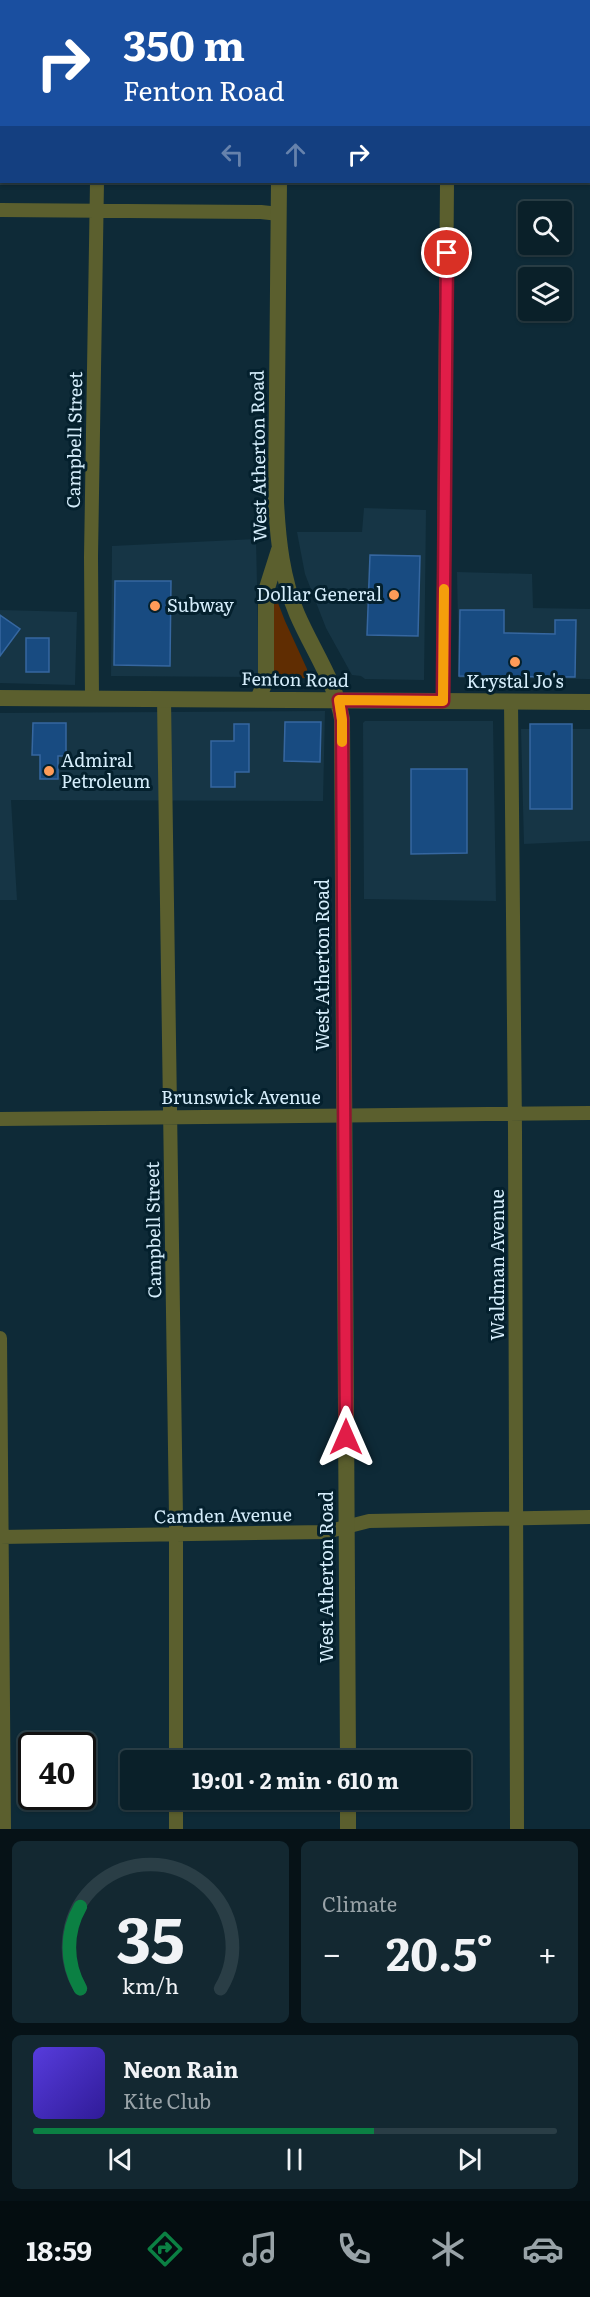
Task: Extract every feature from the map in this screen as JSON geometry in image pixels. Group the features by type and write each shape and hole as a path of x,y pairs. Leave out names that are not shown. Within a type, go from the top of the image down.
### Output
{"street":[{"name":"Campbell Street","path":"92,698 91,557 97,183"},
{"name":"West Atherton Road","path":"279,183 276,502 280,549 296,612 339,700 342,720 348,1750"},
{"path":"443,701 447,183"},
{"path":"0,210 279,214"},
{"path":"258,699 266,680 266,591 280,549"},
{"name":"Fenton Road","path":"0,698 590,702"},
{"name":"Campbell Street","path":"164,699 176,1534 176,1750"},
{"name":"Waldman Avenue","path":"511,701 515,1114 517,1829"},
{"name":"Brunswick Avenue","path":"0,1119 590,1113"},
{"path":"0,1338 4,1829"},
{"name":"Camden Avenue","path":"1,1537 326,1532 369,1521 590,1517"},
{"path":"176,1810 176,1829"},
{"path":"348,1810 348,1829"}],"shaded area":[{"path":"364,508 426,510 424,680 365,679 352,675 326,628 305,574 297,532 362,532"},
{"path":"256,539 259,677 111,676 112,546"},
{"path":"457,572 532,574 533,608 590,609 590,679 459,678"},
{"path":"273,590 307,669 308,678 270,679"},
{"path":"0,610 77,612 75,685 0,683"},
{"path":"325,711 323,801 11,800 17,900 0,900 0,713"},
{"path":"365,721 493,721 496,901 364,899 363,723"},
{"path":"521,729 590,729 590,841 524,844"}],"building":[{"name":"Dollar General","path":"370,555 420,556 418,636 367,635"},
{"path":"115,581 171,581 170,666 114,665"},
{"path":"460,610 504,610 504,633 555,634 555,620 576,620 575,677 459,676"},
{"path":"0,615 20,629 0,656"},
{"path":"26,638 49,638 49,672 26,672"},
{"path":"285,722 321,722 320,762 284,761"},
{"path":"33,723 66,723 66,756 58,756 58,779 40,779 40,755 32,755"},
{"path":"234,724 249,724 249,772 235,772 235,787 211,787 211,741 234,741"},
{"path":"530,724 572,724 572,809 530,809"},
{"path":"411,769 467,769 467,853 411,854"}],"slow traffic":[{"path":"342,742 339,700 443,701 444,589"}],"place":[{"name":"Dollar General","path":"394,595"},
{"name":"Subway","path":"155,606"},
{"name":"Krystal Jo's","path":"515,662"},
{"name":"Admiral Petroleum","path":"49,771"}],"route":[{"path":"346,1437 342,720 339,700 443,701 447,253"}]}
